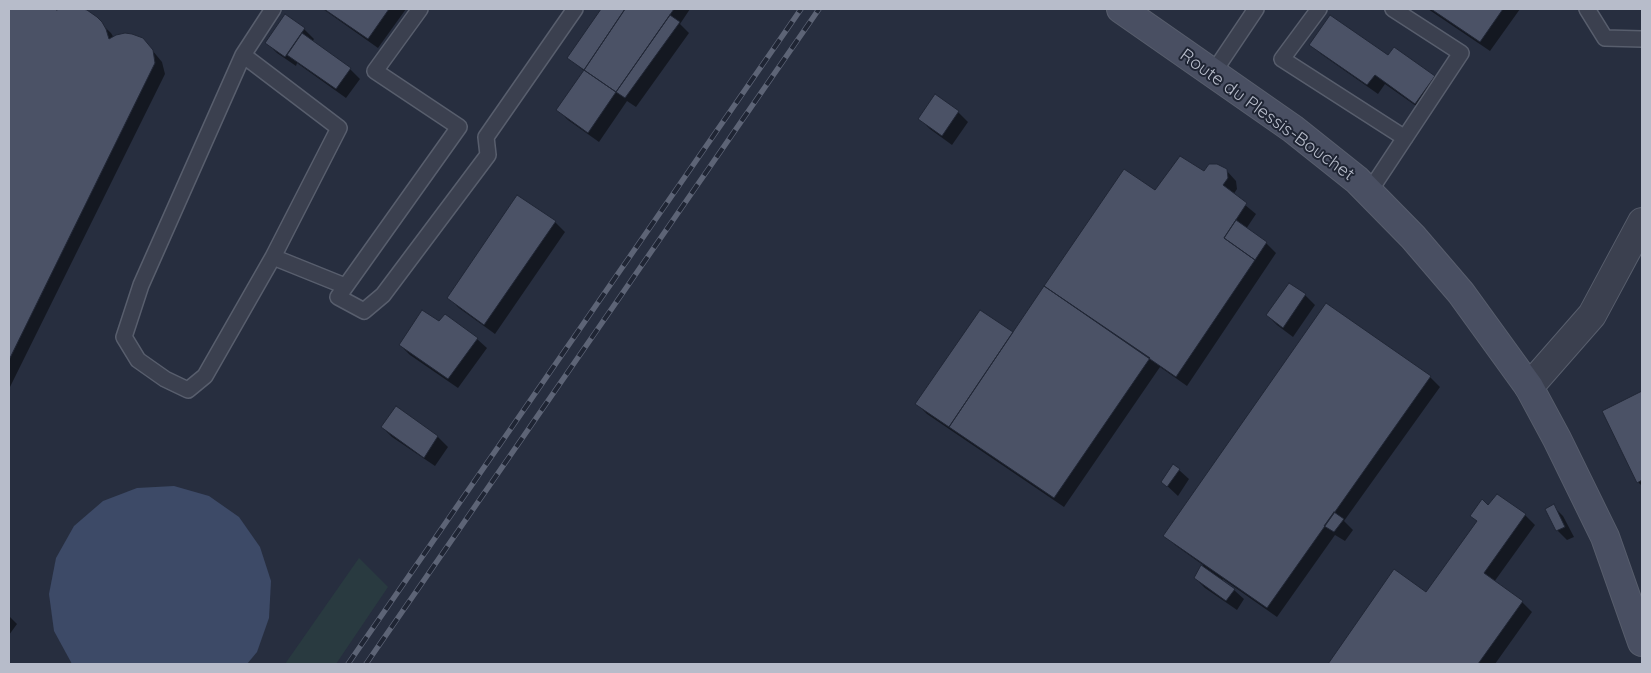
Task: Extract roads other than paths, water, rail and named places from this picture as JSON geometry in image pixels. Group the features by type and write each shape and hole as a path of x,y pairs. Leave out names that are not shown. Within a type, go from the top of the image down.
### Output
{"street":[{"name":"Route du Plessis-Bouchet","path":"1121,9 1293,129 1357,180 1413,237 1461,293 1529,387 1557,439 1604,537 1642,642"},
{"path":"1529,387 1592,315 1642,222"}],"lane":[{"path":"243,56 339,128 274,257 205,376 188,390 165,379 138,360 124,337 141,285 243,56 273,9"},
{"path":"420,9 375,71 459,127 338,297 364,311 383,295 488,155 486,137 575,9"},
{"path":"1319,9 1282,59 1404,138"},
{"path":"1369,192 1461,53 1393,9"},
{"path":"1587,9 1605,38 1642,38"},
{"path":"1213,73 1249,11"},
{"path":"274,257 345,286"}],"water":[{"path":"174,486 209,496 239,517 260,547 271,581 269,618 257,652 247,664 72,664 54,631 49,594 56,558 74,526 103,501 137,488"}],"railway":[{"path":"348,664 801,9"},
{"path":"366,664 819,9"}]}
